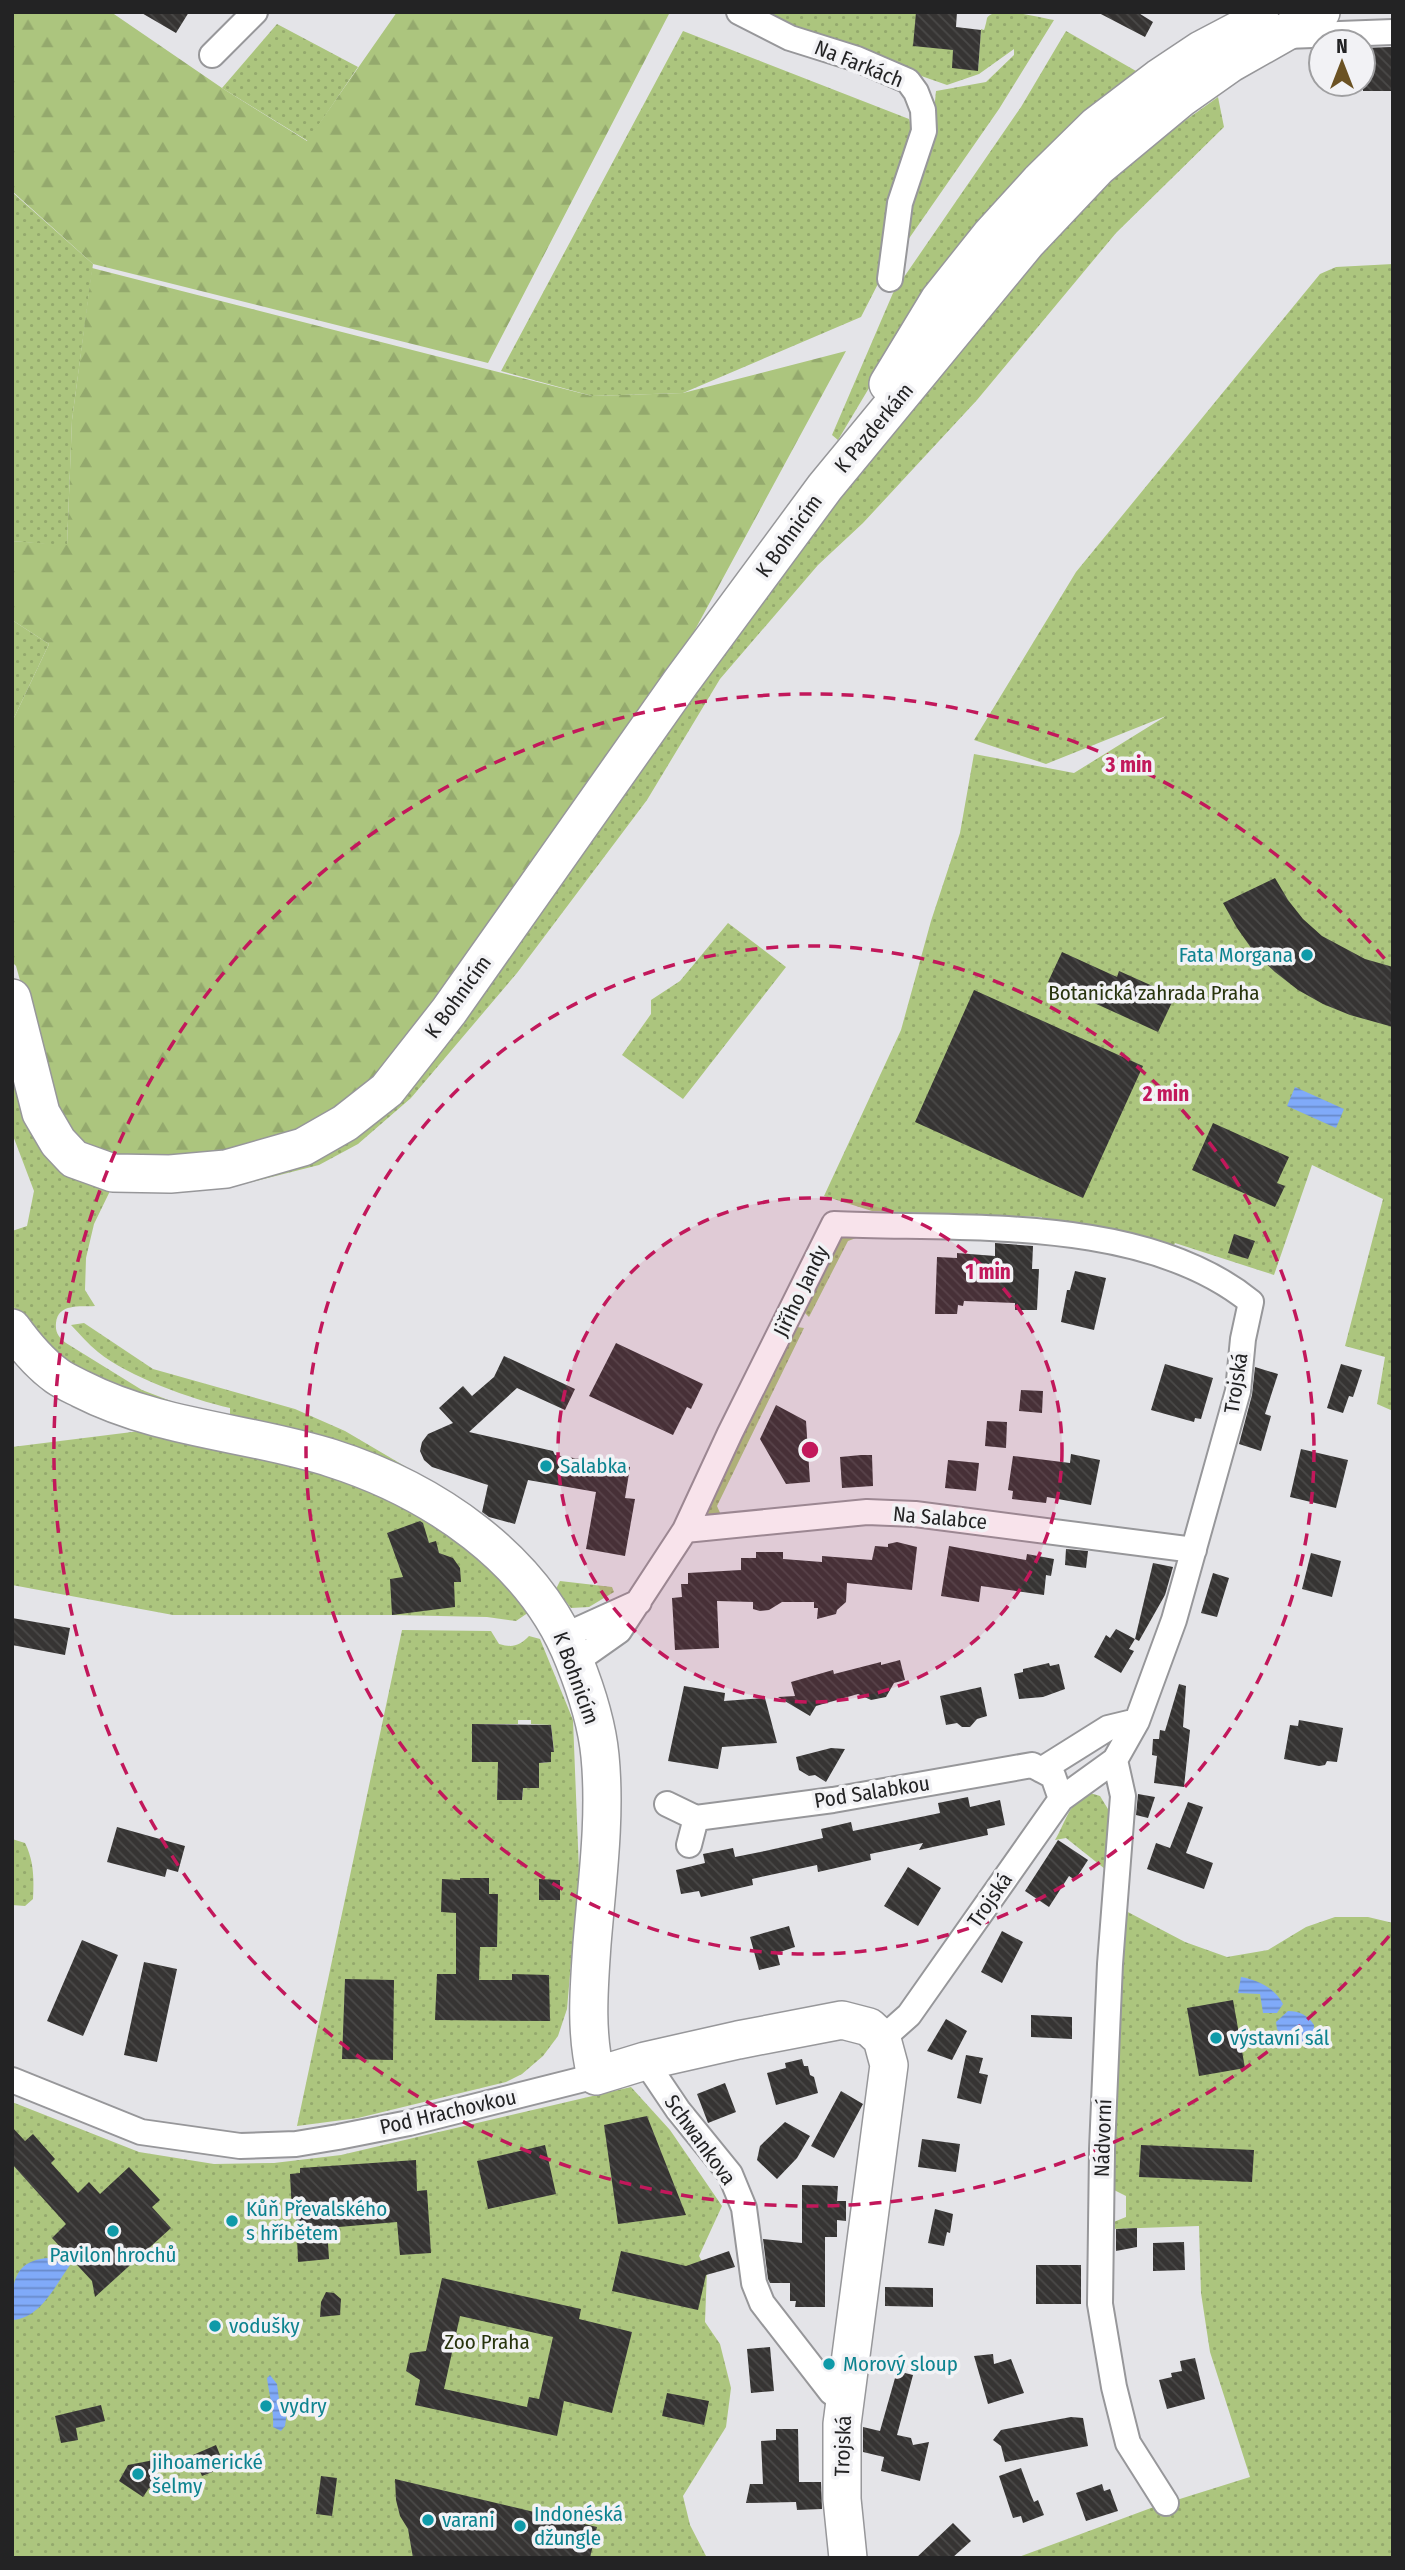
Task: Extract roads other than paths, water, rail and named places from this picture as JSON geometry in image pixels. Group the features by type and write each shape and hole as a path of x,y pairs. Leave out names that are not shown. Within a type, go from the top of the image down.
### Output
{"street":[{"path":"212,55 255,12"},
{"name":"Na Farkách","path":"739,12 790,38 857,59 908,81 916,92 923,110 924,131 900,203 890,279"},
{"name":"K Pazderkám","path":"825,487 1027,242 1098,167 1180,99 1231,63 1275,25 1321,12"},
{"path":"1275,25 1393,32"},
{"name":"K Bohnicím","path":"12,998 41,1113 58,1142 75,1159 113,1172 170,1174 226,1169 303,1147 345,1123 387,1090 441,1021 681,682 825,487"},
{"name":"Jiřího Jandy","path":"569,1649 639,1602 685,1530 834,1224 1051,1231 1144,1248 1182,1261 1228,1283"},
{"name":"Trojská","path":"848,2558 842,2499 842,2424 889,2065 882,2039 909,2015 1061,1799 1115,1760 1137,1721 1174,1620 1238,1391 1243,1339 1251,1302 1228,1283"},
{"name":"K Bohnicím","path":"12,1328 30,1352 58,1377 107,1403 331,1458 411,1491 455,1518 517,1570 534,1590 569,1649 596,1729 600,1757 601,1813 588,2003 591,2057 596,2076"},
{"name":"Na Salabce","path":"685,1530 867,1512 903,1513 962,1518 1194,1550"},
{"path":"1041,1770 1108,1728 1137,1721"},
{"name":"Nádvorní","path":"1115,1760 1123,1796 1109,1991 1101,2194 1100,2304 1114,2387 1128,2443 1166,2503"},
{"name":"Pod Salabkou","path":"696,1818 833,1800 1032,1765 1041,1770"},
{"path":"1041,1770 1053,1776 1061,1799"},
{"path":"667,1804 696,1818 689,1845"},
{"name":"Pod Hrachovkou","path":"12,2080 141,2132 240,2146 296,2144 409,2123 645,2061 842,2020 869,2027 882,2039"},
{"name":"Schwankova","path":"645,2061 678,2110 730,2174 744,2208 754,2283 762,2303 831,2392 845,2395"}],"water":[{"path":"1295,1087 1344,1109 1336,1128 1287,1106"},
{"path":"1241,1977 1254,1980 1275,1993 1283,2004 1277,2013 1263,2013 1260,1994 1238,1993"},
{"path":"1288,2011 1303,2014 1314,2025 1314,2033 1302,2044 1288,2043 1277,2029 1276,2022"},
{"path":"49,2258 70,2265 39,2308 22,2318 12,2320 13,2287 20,2270 36,2260"},
{"path":"270,2375 277,2384 279,2399 288,2406 285,2426 281,2431 273,2427 267,2378"}],"place":[{"name":"Fata Morgana","path":"1307,955"},
{"name":"Salabka","path":"546,1466"},
{"name":"výstavní sál","path":"1216,2038"},
{"name":"Kůň Převalského s hříbětem","path":"232,2221"},
{"name":"Pavilon hrochů","path":"113,2231"},
{"name":"vodušky","path":"215,2326"},
{"name":"Morový sloup","path":"829,2364"},
{"name":"vydry","path":"266,2406"},
{"name":"jihoamerické šelmy","path":"138,2474"},
{"name":"varani","path":"428,2520"},
{"name":"Indonéská džungle","path":"520,2526"}],"park label":[{"name":"Botanická zahrada Praha","path":"1154,993"},
{"name":"Zoo Praha","path":"487,2342"}]}
